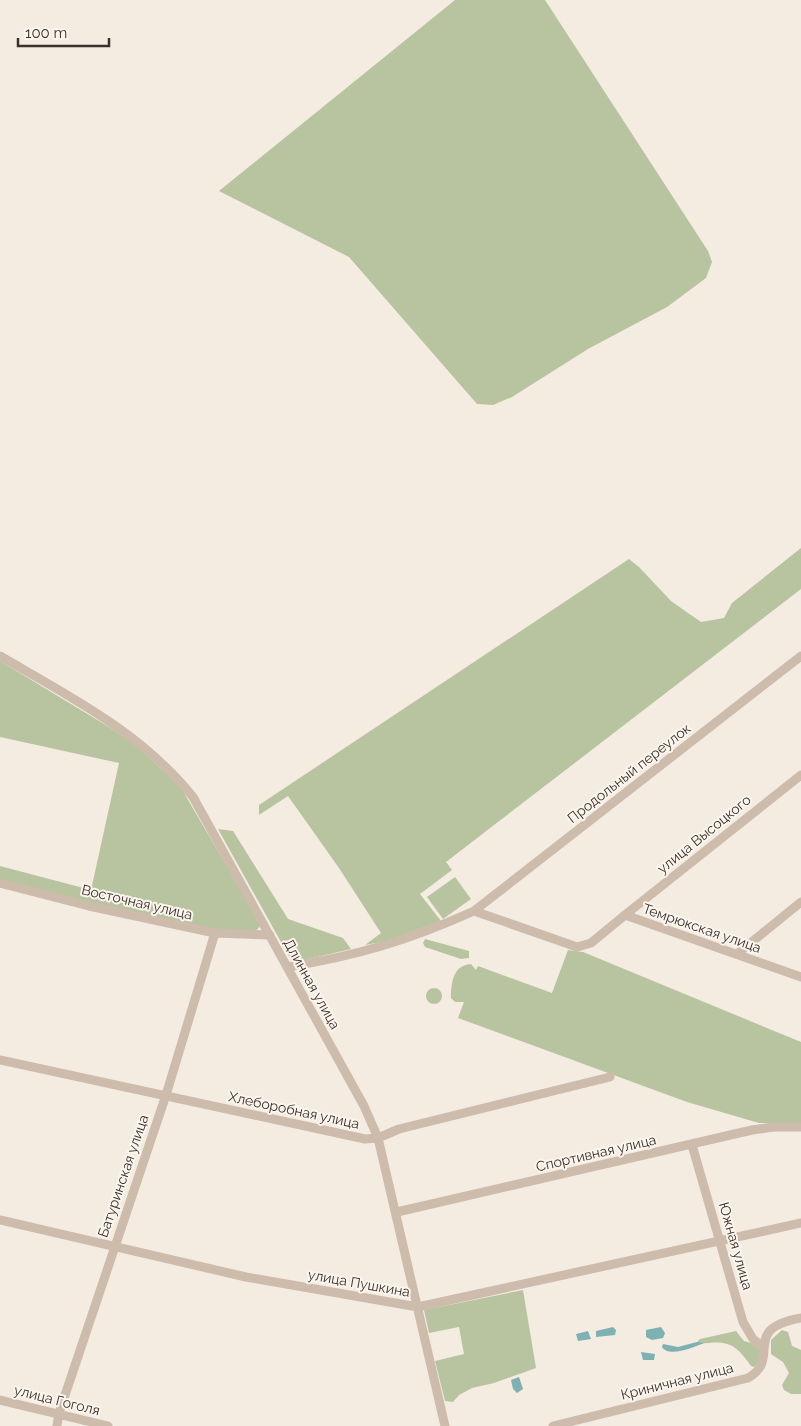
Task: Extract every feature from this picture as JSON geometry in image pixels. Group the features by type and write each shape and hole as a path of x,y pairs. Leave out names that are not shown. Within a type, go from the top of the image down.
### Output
{"street":[{"name":"Длинная улица","path":"0,656 117,726 149,750 193,796 364,1106 378,1138 397,1212 445,1426"},
{"name":"Продольный переулок","path":"474,911 801,656"},
{"name":"улица Высоцкого","path":"625,915 801,774"},
{"name":"Восточная улица","path":"0,883 89,906 214,933 270,935"},
{"path":"737,954 801,902"},
{"name":"Темрюкская улица","path":"474,911 577,947 591,943 625,915 801,977"},
{"path":"287,967 337,958 410,938 474,911"},
{"name":"Батуринская улица","path":"57,1426 59,1412 71,1382 114,1247 166,1095 214,933"},
{"name":"Хлеборобная улица","path":"0,1060 357,1138 378,1138 399,1129 610,1078"},
{"name":"Спортивная улица","path":"397,1212 765,1128 801,1128"},
{"name":"Южная улица","path":"692,1145 744,1322 749,1334 764,1348"},
{"name":"улица Пушкина","path":"0,1220 256,1278 418,1307 801,1223"},
{"name":"Криничная улица","path":"553,1426 748,1378 759,1368 766,1334 773,1326 801,1318"},
{"name":"улица Гоголя","path":"0,1400 59,1412 108,1426"}],"green space":[{"path":"455,0 545,0 708,251 712,262 706,278 667,307 588,349 512,397 493,405 477,404 349,257 219,191"},
{"path":"801,548 801,589 446,862 452,870 420,894 441,921 387,941 365,945 381,933 339,868 288,796 259,815 259,805 629,559 671,601 701,622 724,618 732,603"},
{"path":"0,661 134,744 180,786 261,925 256,931 212,930 0,881 0,866 91,890 119,763 0,737"},
{"path":"218,829 233,831 288,919 343,938 351,949 296,962 291,960"},
{"path":"455,877 471,899 443,919 427,897"},
{"path":"425,939 469,951 469,958 461,959 425,947 423,943"},
{"path":"568,950 583,952 801,1042 801,1123 759,1123 687,1102 458,1018 464,1002 455,1002 451,998 451,992 454,976 460,968 471,964 476,970 478,966 552,993"},
{"path":"431,988 437,988 442,993 440,1002 431,1004 426,999 426,993"},
{"path":"523,1290 536,1368 494,1383 472,1388 459,1395 453,1402 445,1401 435,1361 464,1354 459,1327 429,1333 424,1310"},
{"path":"782,1330 788,1332 792,1346 801,1350 801,1394 791,1394 784,1390 782,1385 789,1373 783,1362 771,1354 771,1340"},
{"path":"736,1331 744,1341 751,1343 761,1351 758,1363 754,1367 751,1366 740,1352 730,1345 724,1343 699,1344 697,1342 700,1339"}],"water":[{"path":"613,1327 616,1330 615,1335 596,1337 596,1331"},
{"path":"661,1327 665,1333 663,1338 652,1340 646,1337 646,1330"},
{"path":"588,1331 591,1339 578,1341 576,1334"},
{"path":"697,1342 704,1343 676,1352 670,1352 662,1347 663,1344 678,1347"},
{"path":"641,1352 655,1354 654,1360 643,1360"},
{"path":"519,1377 523,1389 517,1393 513,1389 511,1380"}]}
